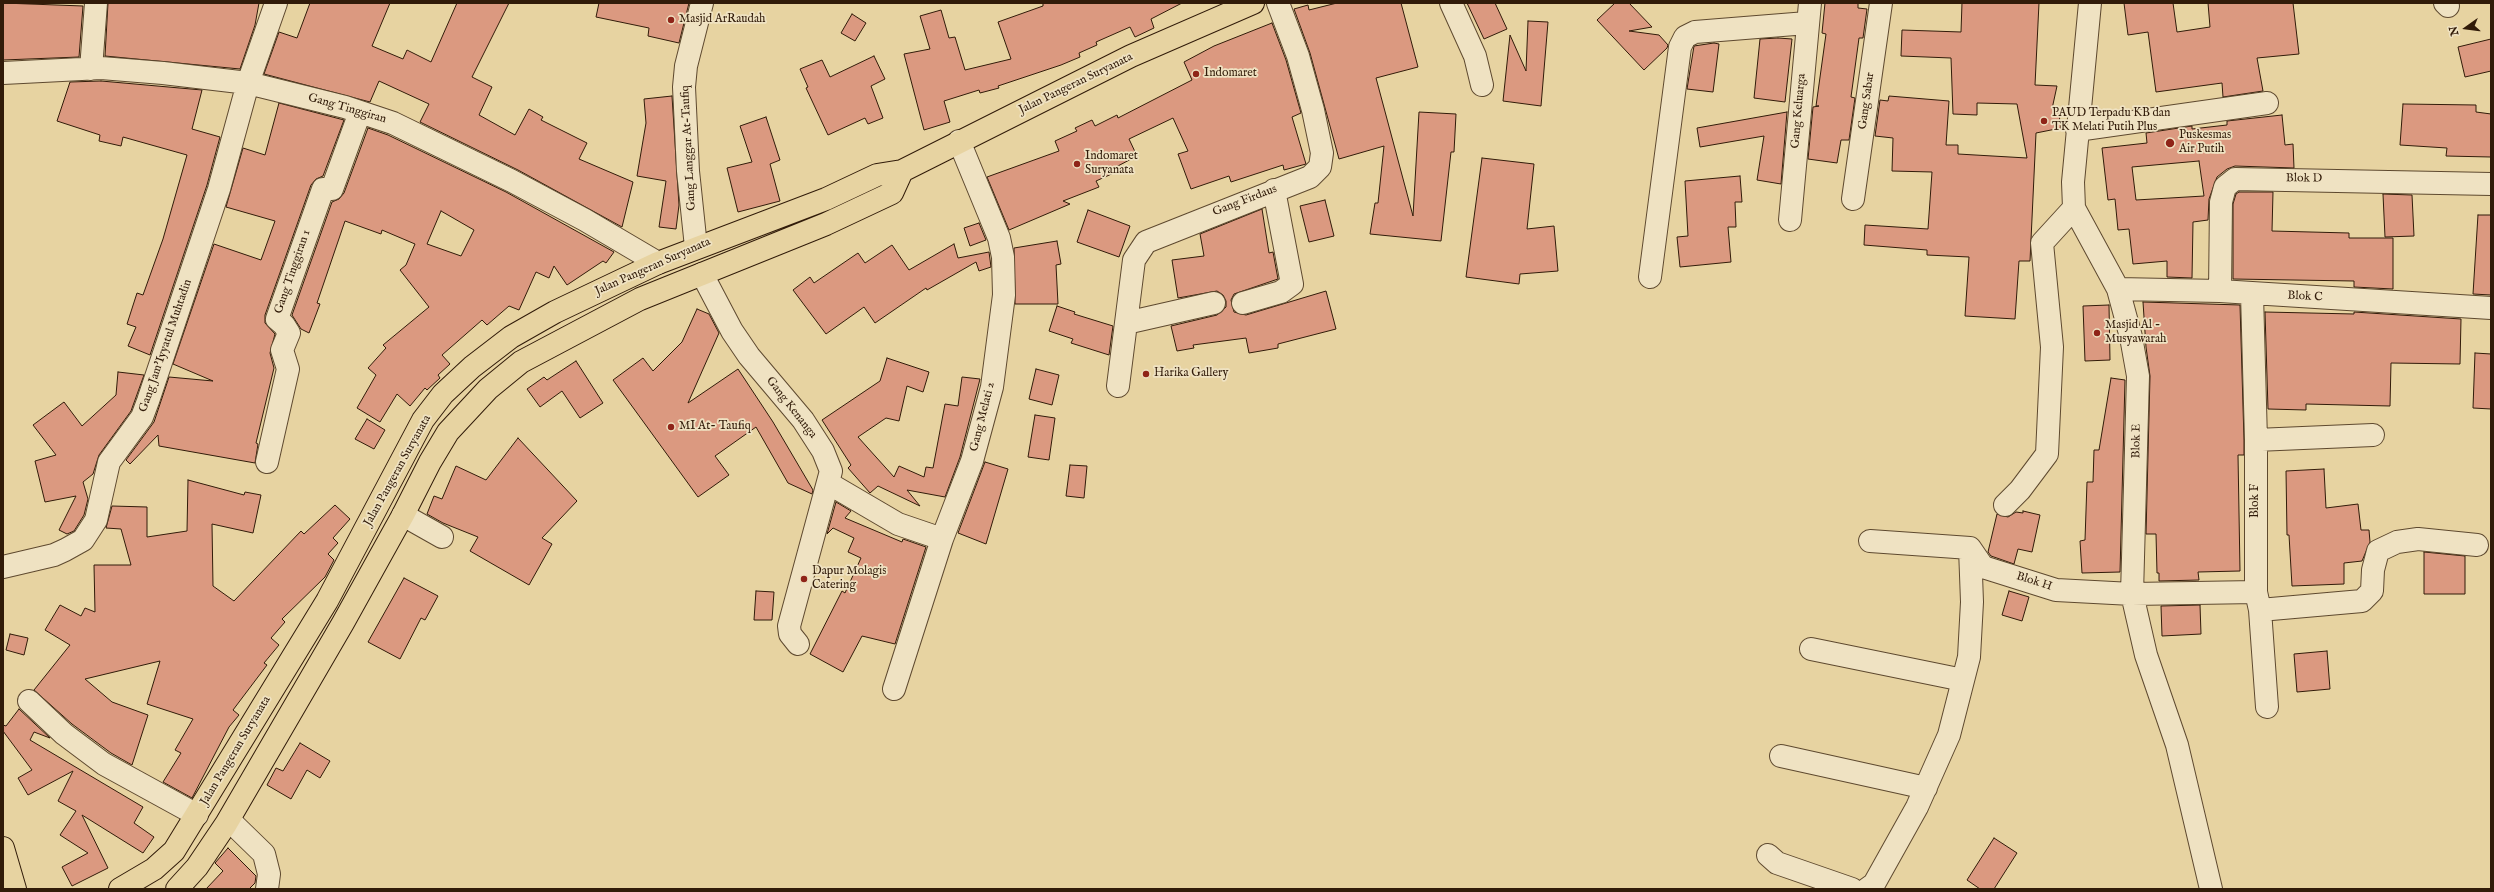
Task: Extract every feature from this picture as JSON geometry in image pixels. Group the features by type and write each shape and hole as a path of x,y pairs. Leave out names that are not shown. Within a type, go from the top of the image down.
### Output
{"main road":[{"name":"Jalan Pangeran Suryanata","path":"120,889 154,869 174,851 327,601 424,420 443,394 472,367 512,337 555,312 658,263 696,247 826,198 877,175 902,171 959,141 1131,56 1252,3"},
{"name":"Jalan Pangeran Suryanata","path":"177,889 196,867 229,820 343,623 403,515 430,462 448,432 488,390 521,362 589,324 671,286 826,224 892,193 902,171"},
{"path":"658,263 671,286"},
{"path":"3,848 15,889"}],"street":[{"path":"91,69 96,3"},
{"name":"Gang Jam'Iyyatul Muhtadin","path":"3,567 54,555 65,550 83,540 96,520 109,462 142,417 148,401 219,189 248,84 276,3"},
{"name":"Gang Langgar At-Taufiq","path":"696,247 688,171 684,88 686,66 702,3"},
{"name":"Gang Firdaus","path":"1118,386 1134,260 1146,242 1310,177 1317,172 1321,163 1322,153 1298,56 1278,3"},
{"path":"1450,3 1475,56 1482,85"},
{"name":"Gang Sabar","path":"1853,199 1881,3"},
{"path":"2005,505 2020,490 2047,454 2052,347 2042,243 2074,208 2073,182 2077,130 2090,3"},
{"path":"1650,277 1680,47 1685,37 1695,32 1808,13"},
{"name":"Gang Keluarga","path":"1790,220 1808,13"},
{"name":"Gang Tinggiran","path":"3,73 91,69 163,73 248,84 360,112 393,123 512,181 585,220 658,263"},
{"path":"2077,130 2267,104"},
{"name":"Gang Tinggiran 1","path":"267,462 288,369 282,350 288,333 284,325 277,320 323,189 332,189 360,112"},
{"name":"Gang Melati 2","path":"894,689 942,539 972,461 992,387 1004,295 1003,257 999,238 959,141"},
{"name":"Blok D","path":"2220,291 2221,202 2225,187 2235,179 2491,184"},
{"path":"1243,303 1281,292 1292,284 1274,190"},
{"name":"Blok E","path":"2074,208 2118,290 2131,337 2138,376 2132,594 2146,655 2177,744 2211,889"},
{"name":"Gang Kenanga","path":"702,274 732,331 748,356 803,420 823,451 831,470 799,583 789,626 790,634 798,644"},
{"name":"Blok C","path":"2118,290 2220,291 2491,308"},
{"name":"Blok F","path":"2252,294 2258,601 2267,707"},
{"path":"1126,323 1214,303"},
{"path":"2256,440 2373,435"},
{"path":"828,483 898,524 942,539"},
{"path":"403,515 442,537"},
{"name":"Blok H","path":"1970,548 1983,567 2056,590 2258,601 2362,601 2372,591 2373,570 2378,551 2396,542 2418,539 2476,545"},
{"path":"1867,889 1874,884 1926,788 1949,734 1963,680 1969,649 1972,602 1970,548 1870,541"},
{"path":"1811,649 1963,680"},
{"path":"29,700 64,734 104,764 197,815"},
{"path":"1782,756 1926,788"},
{"path":"229,820 264,854 269,874 267,889"},
{"path":"1768,855 1777,863 1852,889"}],"building":[{"path":"3,3 83,6 79,57 3,60"},
{"path":"108,3 259,3 255,25 240,69 105,56"},
{"path":"310,3 390,3 372,46 403,59 407,50 431,62 457,3 509,3 472,77 492,87 479,115 515,135 529,109 543,117 541,120 587,143 579,159 633,182 622,227 518,170 420,122 429,104 379,81 370,102 264,74 279,32 297,38"},
{"path":"599,3 689,3 679,43 648,36 649,28 596,17"},
{"path":"1043,3 1182,3 1151,19 1154,28 1135,37 1130,27 1096,42 1097,45 1079,53 1080,57 1061,65 998,86 999,88 980,93 979,90 944,101 950,122 924,130 904,54 930,49 920,16 941,10 949,38 955,37 965,70 1011,59 998,22 1043,6"},
{"path":"1337,3 1401,3 1418,67 1376,78 1413,216 1419,112 1456,114 1454,152 1451,152 1441,241 1370,234 1375,203 1378,203 1384,146 1339,159 1310,53 1294,9 1308,5 1309,10"},
{"path":"1467,3 1495,3 1507,29 1484,39"},
{"path":"1615,3 1629,3 1652,27 1629,31 1659,35 1668,45 1667,48 1644,70 1597,20"},
{"path":"1825,3 1858,3 1858,8 1867,9 1863,38 1859,38 1851,97 1855,98 1849,140 1841,140 1837,163 1808,159 1813,107 1819,106 1816,106 1826,34 1822,33"},
{"path":"1962,3 2039,3 2035,85 2057,86 2052,109 2058,108 2061,128 2036,133 2030,261 2019,261 2015,319 1965,316 1969,257 1927,255 1927,250 1864,245 1865,225 1928,229 1932,172 1892,171 1893,138 1875,136 1880,100 1888,101 1889,96 1949,101 1946,145 1958,145 1958,154 2027,158 2017,104 1977,103 1977,115 1953,114 1951,58 1901,56 1902,30 1961,32"},
{"path":"2124,3 2173,3 2177,32 2210,27 2208,3 2293,3 2299,54 2257,58 2263,91 2223,97 2222,83 2156,92 2148,32 2128,35"},
{"path":"852,14 866,23 855,41 841,33"},
{"path":"1528,21 1548,22 1541,106 1503,101 1510,35 1526,71"},
{"path":"1272,23 1286,60 1301,113 1292,117 1306,164 1284,170 1283,165 1231,182 1229,176 1191,189 1178,154 1188,151 1173,118 1129,139 1137,156 1114,168 1116,172 1096,181 1099,187 1063,201 1070,204 1009,230 987,177 1059,151 1055,141 1077,131 1075,128 1092,120 1095,126 1117,115 1118,118 1192,80 1184,62 1214,46"},
{"path":"1760,39 1792,39 1785,102 1754,98"},
{"path":"2491,39 2491,71 2465,77 2458,47"},
{"path":"1714,43 1719,44 1713,92 1687,89 1694,46"},
{"path":"874,56 885,79 871,86 883,118 868,124 865,118 828,135 806,88 808,87 800,69 822,60 830,77"},
{"path":"101,81 202,90 192,129 220,137 207,185 150,355 128,346 136,327 127,324 137,293 143,295 163,239 187,155 123,137 121,146 99,141 100,135 57,121 70,82"},
{"path":"672,96 679,205 676,229 659,227 666,181 637,176 646,123 644,99"},
{"path":"279,103 344,120 323,176 316,179 311,185 265,315 265,323 275,334 270,353 274,368 256,443 258,444 255,463 159,446 158,435 130,464 126,460 154,422 169,377 213,381 173,364 214,244 261,260 275,221 226,207 243,148 265,155"},
{"path":"2403,104 2476,105 2476,112 2491,114 2491,157 2446,156 2447,148 2400,145"},
{"path":"1787,112 1781,184 1757,180 1764,136 1700,147 1697,128"},
{"path":"2282,115 2285,145 2293,144 2294,168 2235,166 2227,169 2217,177 2209,199 2208,220 2193,222 2192,278 2167,277 2167,261 2133,264 2129,229 2118,230 2115,199 2108,200 2102,148 2147,143 2146,133 2192,126 2192,129 2227,125 2227,121","holes":["2199,161 2204,196 2136,200 2132,167"]},
{"path":"766,117 780,160 770,164 780,201 738,212 727,168 752,162 740,126"},
{"path":"368,128 388,135 506,192 614,252 606,263 603,261 567,285 554,266 549,278 536,272 519,310 509,306 487,325 482,320 442,355 450,364 438,375 440,378 427,390 425,388 410,406 397,394 380,422 357,408 376,375 368,368 386,348 383,345 429,307 400,270 406,265 415,244 382,230 381,234 345,221 317,303 320,304 309,333 301,329 292,315 332,202 339,199 344,193","holes":["441,211 474,230 461,256 427,244"]},
{"path":"1482,158 1534,164 1527,229 1554,226 1558,271 1520,274 1519,284 1466,277"},
{"path":"1740,176 1742,202 1735,202 1736,227 1728,227 1731,262 1680,267 1677,237 1688,236 1685,181"},
{"path":"2239,192 2273,192 2272,231 2349,233 2349,238 2393,238 2393,289 2354,287 2354,281 2233,279 2233,204 2236,194"},
{"path":"2383,194 2412,195 2414,236 2385,237"},
{"path":"1325,200 1334,236 1309,242 1300,206"},
{"path":"1262,209 1269,253 1273,252 1278,279 1234,294 1231,300 1234,312 1246,315 1326,291 1336,329 1278,344 1278,348 1249,353 1246,338 1193,345 1194,348 1177,351 1171,326 1217,315 1226,307 1226,301 1223,295 1217,291 1178,298 1172,260 1204,256 1200,234"},
{"path":"1088,210 1130,226 1119,257 1077,242"},
{"path":"2478,215 2491,215 2491,295 2473,294"},
{"path":"979,223 986,240 970,246 964,228"},
{"path":"1057,241 1061,264 1056,265 1058,304 1015,304 1014,248"},
{"path":"954,244 958,258 989,252 991,267 979,271 976,262 927,290 926,288 875,323 864,307 826,334 793,290 810,277 814,283 858,253 865,263 892,245 909,270"},
{"path":"2143,302 2240,305 2244,455 2238,455 2240,571 2198,572 2199,580 2159,581 2159,573 2157,573 2156,534 2146,534 2150,376 2146,347"},
{"name":"Masjid Al - Musyawarah","path":"2109,305 2110,360 2085,361 2083,306"},
{"path":"1057,306 1075,312 1074,314 1113,326 1109,355 1071,343 1073,339 1049,331"},
{"path":"697,309 709,314 719,333 688,403 738,369 773,422 813,490 812,494 788,483 756,427 715,456 729,475 698,497 613,380 643,358 653,371 682,342"},
{"path":"2265,312 2354,314 2354,312 2461,319 2460,364 2391,363 2390,406 2306,404 2306,410 2268,409"},
{"path":"2475,353 2491,354 2491,409 2473,408"},
{"path":"887,358 929,372 923,392 907,386 899,421 886,418 858,437 894,477 899,466 924,477 926,467 933,468 945,404 958,406 962,377 980,379 960,457 945,497 907,490 920,506 878,486 870,493 848,468 851,465 822,420 880,381"},
{"path":"576,361 603,403 580,418 562,391 540,407 527,389 544,377 547,380"},
{"path":"1036,369 1059,375 1052,405 1029,399"},
{"path":"118,372 144,375 131,411 99,455 93,474 83,482 88,499 84,515 74,531 67,534 59,530 76,496 45,502 35,461 56,455 33,425 64,402 82,426 116,395"},
{"path":"2111,378 2125,380 2120,572 2082,573 2080,541 2085,540 2087,482 2093,482 2094,450 2099,450"},
{"path":"1035,415 1055,418 1049,460 1028,457"},
{"path":"367,419 385,430 374,449 355,439"},
{"path":"518,438 577,501 542,538 552,544 529,585 470,551 478,537 443,523 427,514 434,496 442,499 456,466 486,480"},
{"path":"985,462 1008,469 986,544 958,533"},
{"path":"1070,465 1087,466 1084,498 1066,496"},
{"path":"2324,469 2326,508 2358,504 2361,530 2369,530 2370,542 2362,561 2344,563 2344,584 2292,586 2289,535 2287,535 2286,471"},
{"path":"188,480 244,495 245,492 261,495 253,533 212,524 213,586 234,601 301,531 304,534 335,505 350,519 333,538 338,543 328,554 334,560 325,577 282,619 285,622 271,638 279,645 264,663 267,665 233,710 239,715 229,727 192,798 163,782 181,753 175,750 193,719 147,704 160,661 85,679 112,702 148,715 132,765 111,753 72,724 34,690 70,645 45,630 60,605 81,616 85,608 95,612 94,565 131,565 121,529 106,528 112,506 147,507 147,537 187,531"},
{"path":"836,502 851,511 845,518 902,542 903,539 926,547 895,644 862,636 843,672 810,654 842,591 845,593 861,558 848,552 854,538 833,528 827,534"},
{"path":"2023,511 2040,515 2032,552 2018,549 2014,564 1991,556 1988,552 1997,514 2008,517 2016,512 2023,513"},
{"path":"2424,552 2465,556 2465,594 2424,594"},
{"path":"404,578 438,596 425,620 421,618 400,659 368,642"},
{"path":"756,591 774,592 772,620 754,620"},
{"path":"2009,591 2029,597 2022,621 2002,615"},
{"path":"2200,605 2201,634 2162,636 2161,606"},
{"path":"10,634 28,638 24,655 6,650"},
{"path":"2327,651 2330,689 2297,692 2294,654"},
{"path":"19,709 50,738 34,732 30,740 143,807 134,823 154,837 143,853 82,815 108,868 72,886 62,867 88,853 60,835 76,811 58,801 73,771 28,795 18,778 32,770 3,731 3,725 6,726"},
{"path":"300,743 330,761 320,778 307,770 291,799 267,785 276,768 283,771"},
{"path":"1994,838 2017,853 1994,889 1980,889 1967,880"},
{"path":"228,848 256,876 255,883 249,889 206,889 223,871 215,863"}],"place":[{"name":"Masjid ArRaudah","path":"671,20"},
{"name":"Indomaret","path":"1196,74"},
{"name":"PAUD Terpadu KB dan TK Melati Putih Plus","path":"2044,121"},
{"name":"Puskesmas Air Putih","path":"2170,143"},
{"name":"Indomaret Suryanata","path":"1077,164"},
{"name":"Masjid Al - Musyawarah","path":"2097,333"},
{"name":"Harika Gallery","path":"1146,374"},
{"name":"MI At- Taufiq","path":"671,427"},
{"name":"Dapur Molagis Catering","path":"804,579"}]}
